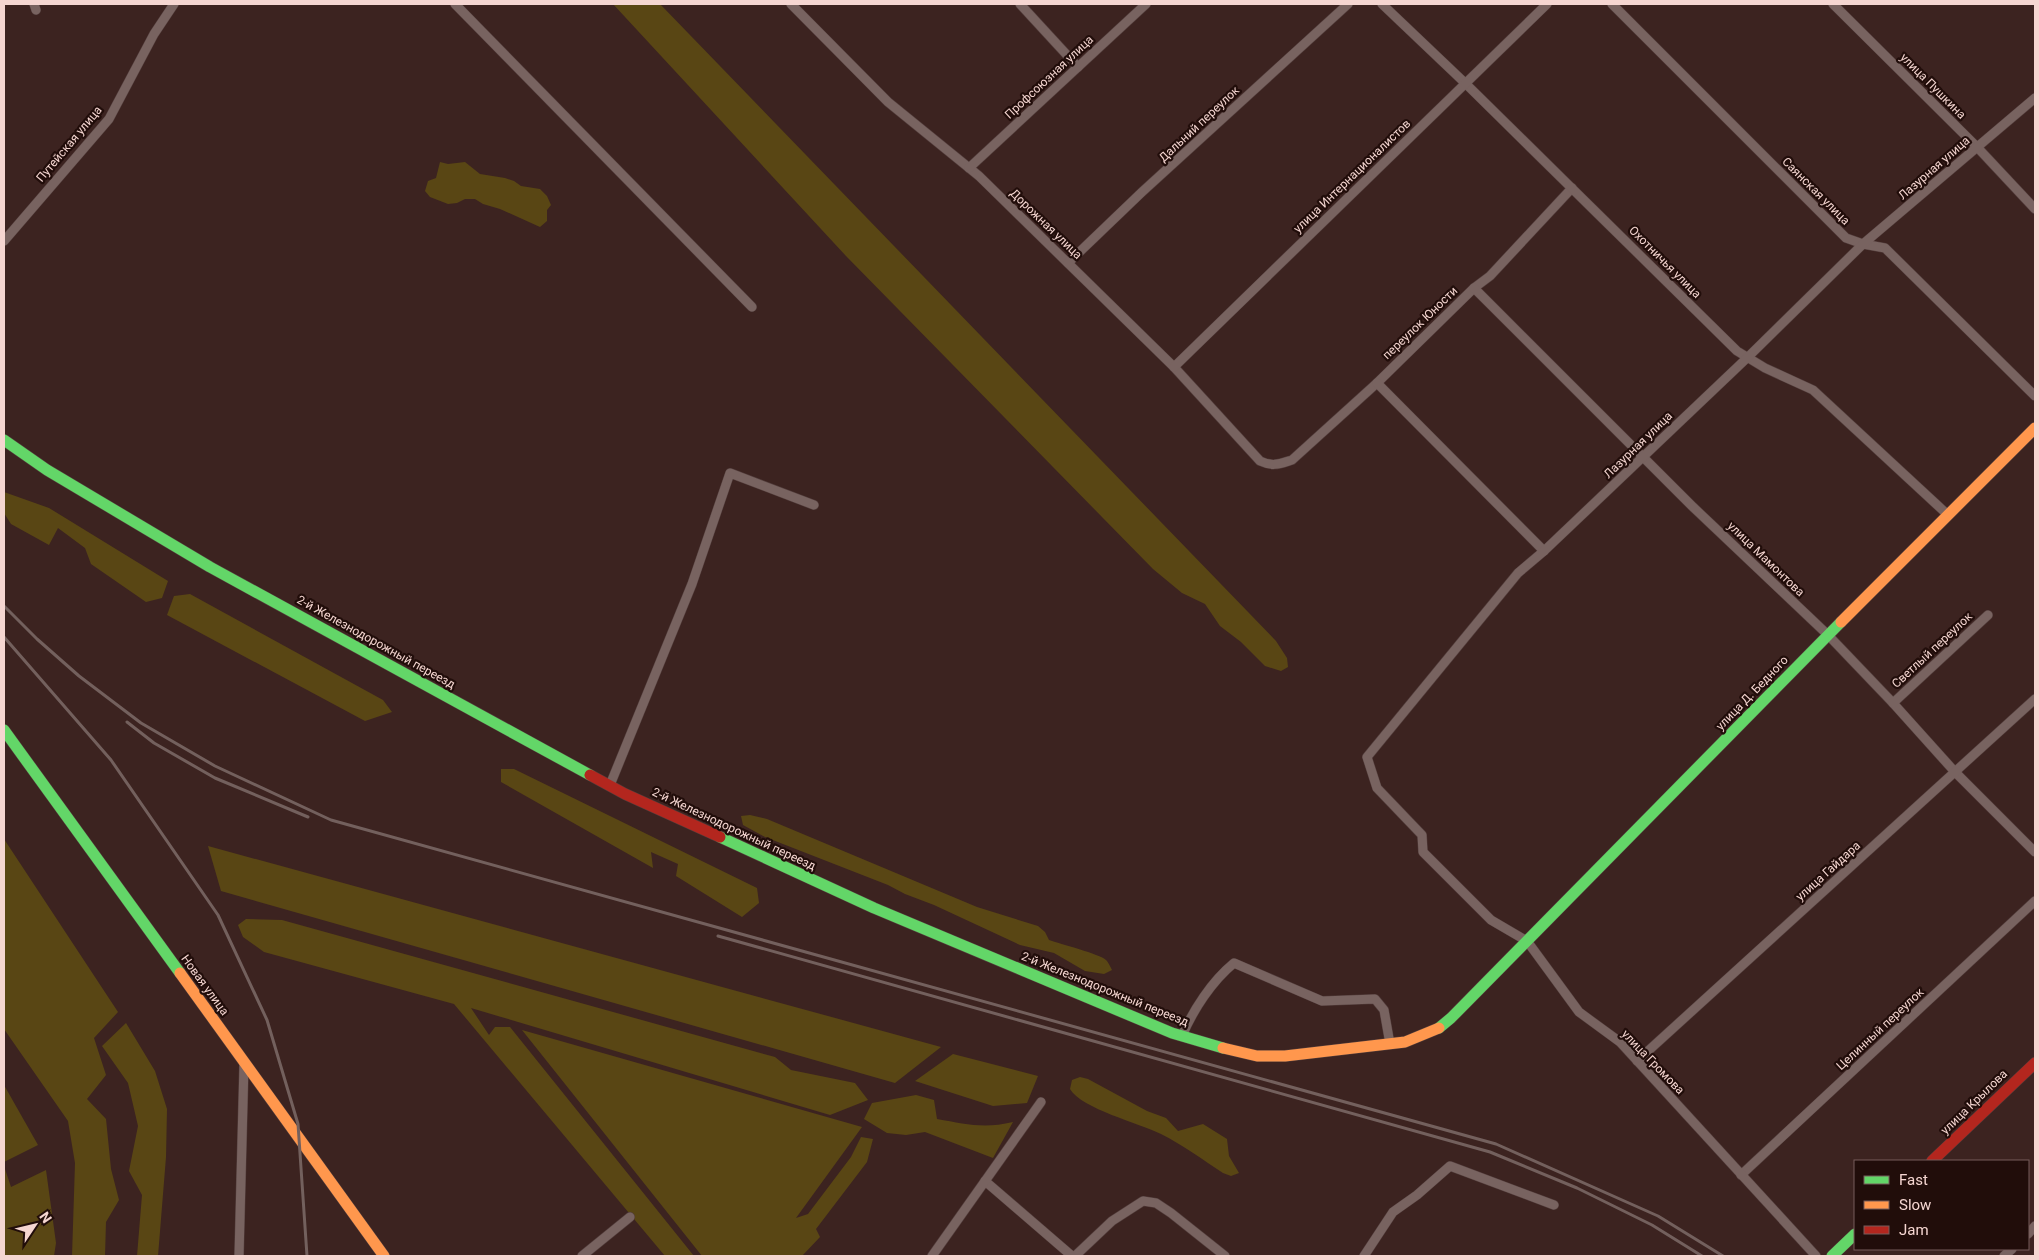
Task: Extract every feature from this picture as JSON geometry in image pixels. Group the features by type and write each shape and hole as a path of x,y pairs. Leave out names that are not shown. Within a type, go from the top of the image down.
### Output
{"street":[{"name":"Путейская улица","path":"4,241 109,119 154,34 174,4"},
{"path":"455,4 752,308"},
{"name":"Дорожная улица","path":"791,4 888,102 969,168 1068,263 1174,367 1260,461 1277,466"},
{"path":"1020,4 1078,67"},
{"name":"Профсоюзная улица","path":"969,168 1146,4"},
{"name":"Дальний переулок","path":"1068,263 1142,192 1348,4"},
{"name":"Охотничья улица","path":"1382,4 1465,83 1737,351 1765,368 1813,390 1948,514"},
{"name":"улица Интернационалистов","path":"1174,367 1547,4"},
{"name":"Саянская улица","path":"1612,4 1846,238 1863,244 1885,248 2035,396"},
{"name":"улица Пушкина","path":"1833,4 1977,147 2035,209"},
{"name":"Лазурная улица","path":"1423,852 1422,835 1377,788 1368,757 1518,573 1544,551 1748,357 1863,244 2035,98"},
{"name":"переулок Юности","path":"1277,466 1292,460 1376,383 1474,288 1490,276 1572,188"},
{"name":"улица Мамонтова","path":"1474,288 1643,457 1828,635 1955,772 2035,852"},
{"path":"1376,383 1544,551"},
{"name":"улица Д. Бедного","path":"1490,978 2035,428"},
{"name":"2-й Железнодорожный переезд","path":"4,440 47,470 210,567 610,785 874,908 1182,1036 1216,1046 1270,1057 1405,1042 1435,1031 1451,1018 1490,978"},
{"path":"610,785 692,584 730,473 814,505"},
{"name":"Светлый переулок","path":"1893,703 1988,614"},
{"name":"улица Гайдара","path":"1637,1061 2035,699"},
{"name":"Новая улица","path":"4,730 384,1256"},
{"name":"улица Громова","path":"1423,852 1491,920 1528,941 1579,1012 1620,1042 1816,1256"},
{"name":"Целинный переулок","path":"1741,1175 2035,901"},
{"path":"1182,1036 1188,1022 1222,973 1234,963 1322,1001 1375,999 1384,1010 1390,1044"},
{"name":"улица Крылова","path":"1933,1160 2035,1063"},
{"path":"239,1256 244,1064"},
{"path":"932,1256 1041,1102"},
{"path":"1364,1256 1393,1212 1417,1195 1450,1166 1554,1205"},
{"path":"985,1181 1074,1256 1112,1220 1143,1201 1156,1203 1171,1213 1225,1256"},
{"path":"582,1256 630,1217"},
{"path":"1832,1256 1854,1235"}],"shaded area":[{"path":"613,4 660,4 1276,641 1287,658 1288,667 1281,671 1265,666 1241,642 1220,626 1205,604 1182,593 1153,569 846,256"},
{"path":"440,162 448,164 465,162 480,174 505,178 521,186 540,189 547,196 551,205 547,210 547,221 540,227 475,199 465,199 457,203 448,204 430,197 425,191 428,181 436,178"},
{"path":"4,492 49,508 168,581 162,598 146,602 91,564 85,548 58,528 49,545 11,524 4,513"},
{"path":"190,594 383,700 392,712 365,721 167,615 174,596"},
{"path":"501,769 514,769 757,888 759,903 742,917 676,876 678,864 651,852 653,868 501,782"},
{"path":"750,815 767,819 977,907 1038,926 1045,932 1049,940 1102,958 1107,961 1112,970 1104,974 1085,971 1054,953 1020,945 888,885 765,837 743,825 741,816"},
{"path":"4,839 118,1012 94,1038 106,1075 87,1099 106,1119 111,1169 119,1200 106,1222 105,1256 72,1256 75,1163 68,1121 4,1029"},
{"path":"208,846 941,1047 895,1083 221,891"},
{"path":"246,919 282,920 775,1057 791,1070 855,1083 868,1100 830,1115 471,1008 489,1035 495,1027 510,1027 694,1256 665,1256 454,1004 264,952 243,937 238,925"},
{"path":"126,1023 155,1071 167,1109 166,1157 158,1256 137,1256 142,1195 129,1171 138,1126 128,1083 102,1046"},
{"path":"522,1030 862,1127 796,1218 808,1214 851,1157 861,1137 873,1139 867,1162 816,1229 820,1237 802,1256 702,1256"},
{"path":"953,1054 1038,1076 1027,1103 993,1106 915,1081"},
{"path":"1080,1077 1088,1079 1147,1111 1166,1118 1178,1131 1203,1124 1227,1139 1229,1156 1239,1173 1231,1176 1223,1173 1161,1134 1086,1103 1070,1089 1072,1080"},
{"path":"4,1085 38,1145 4,1162"},
{"path":"916,1095 934,1100 937,1119 984,1125 1013,1122 993,1158 925,1132 906,1135 887,1133 864,1119 872,1103"},
{"path":"4,1166 11,1187 46,1170 56,1243 54,1256 4,1256"}],"railway":[{"path":"4,606 37,639 79,676 141,723 215,766 331,820 1496,1144 1658,1216 1723,1256"},
{"path":"4,637 111,760 218,915 267,1020 298,1124 307,1256"},
{"path":"127,722 154,743 215,778 308,817"},
{"path":"718,936 1490,1152 1577,1188 1652,1225 1702,1256"}],"traffic: fast":[{"path":"4,440 47,470 210,567 590,775"},
{"path":"1439,1028 1841,622"},
{"path":"4,730 180,973"},
{"path":"720,837 874,908 1172,1033 1223,1048"},
{"path":"1832,1256 1854,1235"}],"traffic: slow":[{"path":"1841,622 2035,428"},
{"path":"180,973 384,1256"},
{"path":"1223,1048 1257,1056 1285,1056 1405,1042 1439,1028"}],"traffic: jam":[{"path":"590,775 625,794 720,837"},
{"path":"1933,1160 2035,1063"}]}
